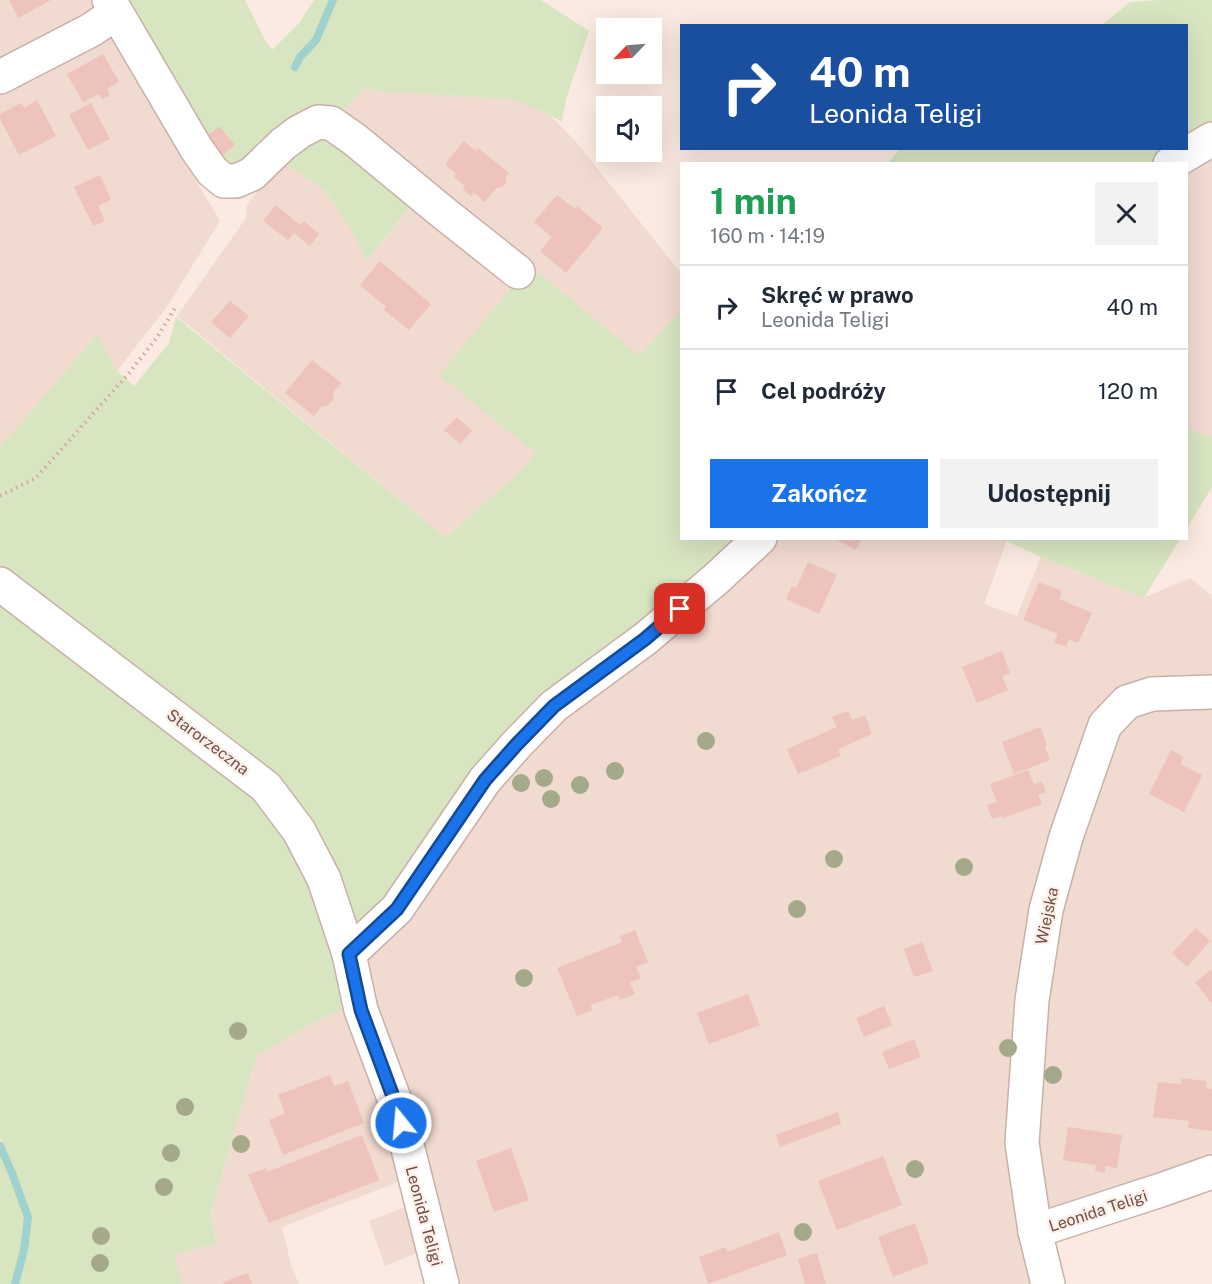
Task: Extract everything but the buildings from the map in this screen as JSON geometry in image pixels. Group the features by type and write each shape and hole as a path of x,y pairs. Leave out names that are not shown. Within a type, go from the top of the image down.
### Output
{"street":[{"path":"0,77 91,30 112,7 196,148 212,171 224,181 236,181 252,174 298,132 318,122 331,123 354,138 518,272"},
{"path":"1173,162 1212,139"},
{"path":"349,954 397,909 485,780 554,706 645,639 758,540"},
{"name":"Starorzeczna","path":"0,584 266,787 299,831 324,879 349,954"},
{"name":"Wiejska","path":"1035,1231 1022,1143 1031,1011 1046,909 1066,837 1105,725 1127,702 1152,694 1212,692"},
{"name":"Leonida Teligi","path":"349,954 361,1010 398,1110 442,1284"},
{"name":"Leonida Teligi","path":"1048,1284 1035,1231 1161,1191 1212,1172"}],"path":[{"path":"0,496 36,478 129,373 158,336 174,308"}],"shaded area":[{"path":"0,0 90,0 97,15 115,32 174,144 220,221 168,305 117,371 97,335 0,447"},
{"path":"366,87 375,91 512,99 550,115 577,143 680,272 680,312 640,357 446,538 177,316 246,218 247,206 278,159 326,191 355,236 367,260 427,188 339,114"},
{"path":"1212,152 1212,438 1188,427 1188,165"},
{"path":"750,540 1007,540 984,604 1017,616 1041,557 1143,598 1190,578 1212,596 1212,1183 1057,1240 1047,1255 1053,1284 430,1284 421,1251 385,1266 369,1221 411,1205 403,1180 282,1227 291,1265 299,1284 182,1284 173,1254 217,1244 210,1215 257,1055 353,1003 354,964 439,831"}],"green space":[{"path":"118,0 245,0 272,50 299,23 314,0 541,0 589,31 566,99 562,122 512,99 375,91 366,87 339,114 257,158 224,167"},
{"path":"1212,0 1212,152 1188,163 889,162 899,150 1188,150 1188,24 1103,24 1130,2"},
{"path":"316,134 343,139 412,205 366,261 355,236 326,191 278,159"},
{"path":"530,266 639,356 680,311 680,540 750,540 627,644 366,938 354,1003 311,1024 257,1055 210,1215 217,1244 174,1254 182,1284 18,1284 30,1235 29,1214 0,1138 0,447 97,335 117,371 134,386 169,343 176,317 446,538 515,476 536,453 439,375"},
{"path":"1188,428 1212,438 1212,487 1188,526"},
{"path":"1004,540 1179,540 1144,598"},
{"path":"0,1152 25,1217 21,1249 12,1284 0,1284"}],"waterway":[{"path":"295,67 300,57 316,40 333,0"},
{"path":"0,1146 28,1217 24,1250 15,1284"}],"route":[{"path":"401,1123 361,1010 349,954 397,909 485,780 517,744 554,706 645,639 680,609"}]}
